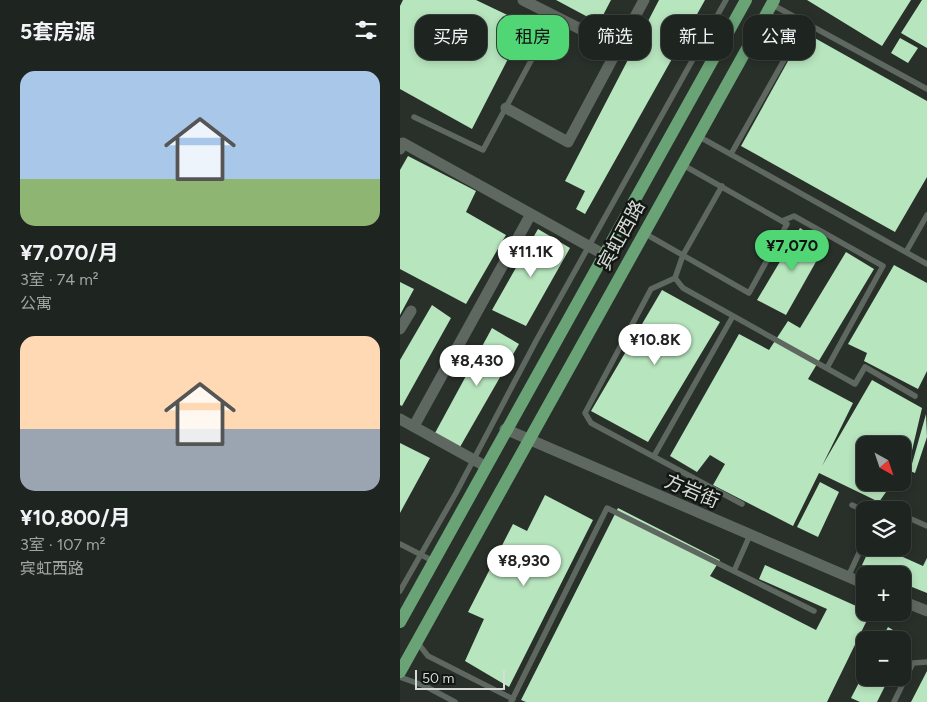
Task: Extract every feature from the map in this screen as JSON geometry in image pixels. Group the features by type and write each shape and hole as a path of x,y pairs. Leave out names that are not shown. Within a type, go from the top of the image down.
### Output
{"main road":[{"name":"宾虹西路","path":"400,622 433,561 479,463 505,429 746,0"},
{"name":"宾虹西路","path":"400,672 773,2"}],"street":[{"path":"523,0 553,15"},
{"path":"636,15 644,0"},
{"path":"506,108 568,142 612,60"},
{"path":"400,149 404,143 603,254"},
{"path":"414,426 531,214"},
{"path":"400,329 411,312"},
{"path":"400,419 479,463"},
{"name":"方岩街","path":"505,429 856,580"},
{"path":"911,605 927,611"}],"lane":[{"path":"400,591 479,463 589,246 726,0"},
{"path":"773,2 793,15"},
{"path":"815,28 927,89"},
{"path":"414,117 483,150 532,60"},
{"path":"731,154 784,60"},
{"path":"698,136 927,264"},
{"path":"644,233 749,293 787,224 682,164"},
{"path":"722,186 682,255 674,278 652,290 585,413 591,423 742,504"},
{"path":"906,252 927,215"},
{"path":"782,221 794,216 883,266 827,368"},
{"path":"674,278 683,288 856,384 865,367 915,396"},
{"path":"654,456 733,316"},
{"path":"852,504 856,506"},
{"path":"417,641 428,656 512,700 607,508 814,611"},
{"path":"911,519 927,526"},
{"path":"734,571 750,535"},
{"path":"400,544 433,561"},
{"path":"848,577 858,556"},
{"path":"894,702 913,663 927,662"},
{"path":"400,677 425,686 455,702"}],"building":[{"path":"403,0 476,0 507,15 497,15 497,60 507,60 472,129 400,89 400,6"},
{"path":"556,0 611,0 603,15 584,15"},
{"path":"659,0 705,0 697,15 661,15 661,60 671,60 585,214 576,209 585,191 565,181 628,60 651,60 651,15"},
{"path":"807,0 911,0 882,46"},
{"path":"922,0 927,0 927,48 901,33"},
{"path":"815,38 927,101 927,177 895,232 741,146 789,60 815,60"},
{"path":"900,38 918,48 908,63 891,53"},
{"path":"408,156 476,191 466,212 506,235 466,304 400,269 400,170"},
{"path":"800,228 826,244 786,315 757,300"},
{"path":"538,229 570,248 526,326 492,310"},
{"path":"846,252 874,269 808,379 853,403 822,466 872,380 922,408 911,455 911,436 856,436 856,491 819,473 793,526 713,485 725,464 710,455 697,472 670,456 739,334 769,350 788,321 800,328"},
{"path":"894,265 927,283 927,371 918,389 864,361 867,353 848,344"},
{"path":"400,282 414,289 400,315"},
{"path":"662,290 720,322 648,442 591,411"},
{"path":"432,305 451,318 402,406 400,405 400,360"},
{"path":"492,328 519,344 460,447 435,433"},
{"path":"926,414 927,437 915,473 911,471"},
{"path":"400,443 430,458 400,513"},
{"path":"820,482 839,492 818,537 797,527"},
{"path":"856,491 887,491 880,501"},
{"path":"545,495 593,520 509,687 465,661 484,619 468,612 513,524 527,531"},
{"path":"618,508 720,560 710,576 816,630 827,609 759,579 765,565 856,606 856,621 867,621 862,631 856,631 856,643 827,702 526,702 521,700"},
{"path":"866,556 901,556 923,566 927,558 927,593 911,587 911,566 862,565"},
{"path":"888,627 895,631 886,631"},
{"path":"927,671 927,702 911,702"},
{"path":"857,686 885,686 877,702 860,702 851,698"}]}
